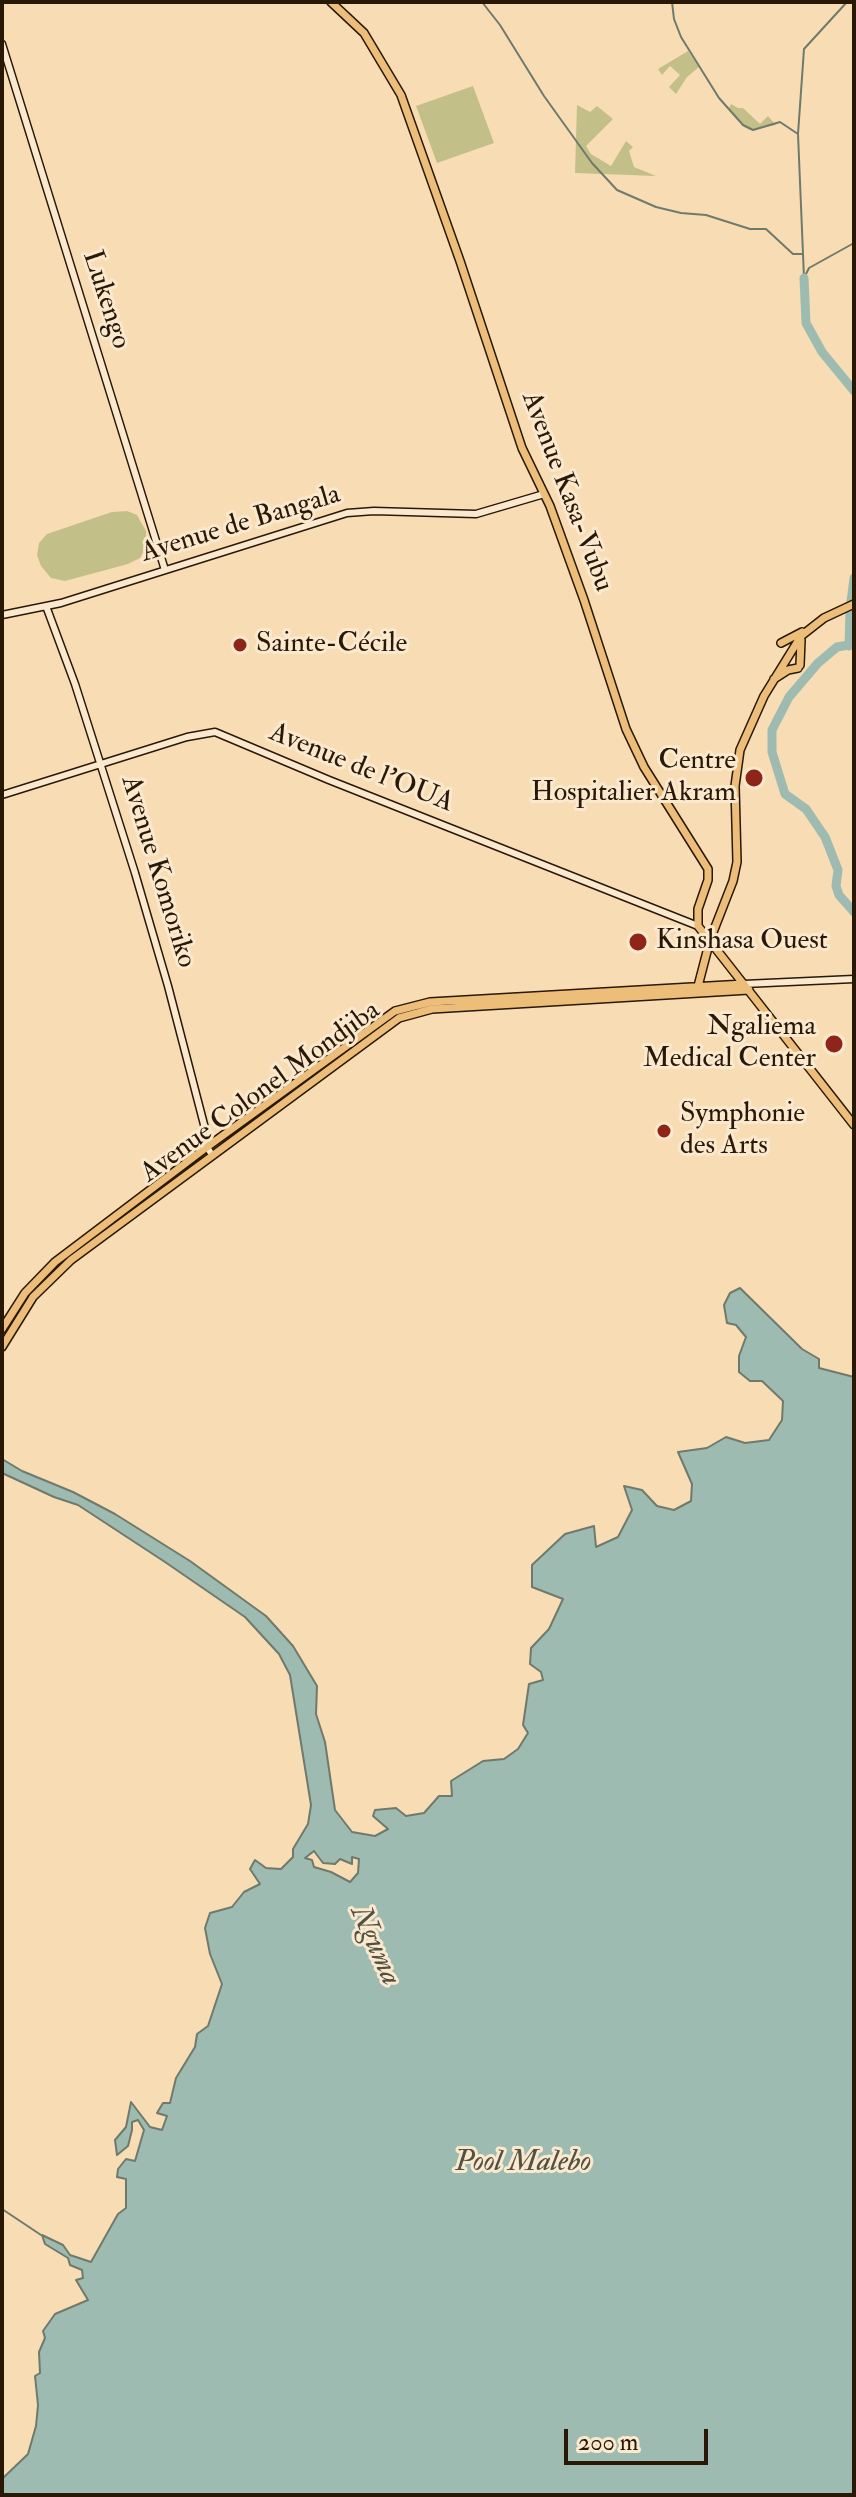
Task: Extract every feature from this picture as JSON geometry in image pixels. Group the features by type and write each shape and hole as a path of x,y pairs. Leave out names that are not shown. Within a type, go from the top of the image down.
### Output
{"main road":[{"name":"Avenue Kasa-Vubu","path":"331,2 344,12 373,46 405,104 522,448 544,494 584,600 632,745 708,869 708,880 698,909 698,926"},
{"path":"781,643 854,604"},
{"path":"698,989 710,940 733,881 737,862 735,786 738,759 773,680 801,636 811,627"},
{"path":"773,680 799,667 801,636"},
{"path":"698,926 854,1125"},
{"name":"Avenue Colonel Mondjiba","path":"2,1329 25,1293 55,1262 395,1011 418,1004 747,987"},
{"name":"Avenue Colonel Mondjiba","path":"2,1347 33,1297 60,1269 382,1028 409,1014 432,1009 698,989"}],"street":[{"name":"Lukengo","path":"2,44 165,570"},
{"name":"Avenue de Bangala","path":"2,615 46,606 347,513 476,514 544,494"},
{"name":"Avenue Komoriko","path":"46,606 101,764 167,981 207,1136 207,1147 212,1155"},
{"name":"Avenue de l’OUA","path":"2,795 187,737 215,732 698,926"},
{"path":"747,987 854,979"}],"shaded area":[{"path":"688,51 699,67 687,77 676,94 669,87 680,75 670,66 662,75 658,69"},
{"path":"473,86 494,143 437,163 416,106"},
{"path":"731,104 743,108 760,124 768,116 776,125 750,130 729,108"},
{"path":"577,105 590,112 597,106 613,119 586,146 591,154 611,166 626,141 633,147 629,151 634,167 656,176 575,173"},
{"path":"127,511 137,515 146,531 146,547 140,558 65,581 51,578 41,566 37,555 39,543 47,534 112,512"}],"water":[{"name":"Pool Malebo","path":"740,1288 802,1349 819,1359 819,1368 854,1377 854,2495 2,2495 2,2479 28,2454 36,2426 38,2405 35,2376 40,2373 39,2352 45,2338 43,2331 55,2314 88,2300 76,2280 83,2278 82,2270 70,2265 68,2258 45,2244 42,2235 63,2245 70,2255 91,2262 118,2214 126,2208 126,2179 117,2177 118,2169 126,2159 135,2161 144,2130 138,2120 132,2122 128,2146 117,2155 115,2140 126,2127 131,2102 150,2127 162,2130 167,2116 157,2113 163,2103 170,2103 176,2078 195,2047 197,2034 208,2026 222,1984 210,1954 205,1928 210,1913 232,1907 244,1892 260,1884 250,1869 255,1860 266,1868 281,1869 293,1857 293,1849 308,1824 311,1805 290,1675 279,1654 245,1617 78,1505 2,1473 2,1459 115,1514 190,1561 266,1616 293,1646 317,1686 316,1714 325,1742 335,1810 352,1832 375,1836 388,1829 373,1816 375,1810 396,1808 406,1816 424,1813 439,1796 452,1796 451,1781 483,1761 504,1759 518,1749 528,1733 523,1725 529,1684 543,1680 541,1672 530,1664 531,1648 549,1629 563,1599 532,1587 532,1565 565,1534 594,1526 596,1547 618,1537 632,1510 624,1486 642,1490 657,1506 674,1510 691,1501 692,1484 678,1452 707,1448 726,1437 745,1443 769,1440 782,1420 783,1401 762,1381 750,1381 739,1372 739,1356 746,1337 736,1325 727,1323 724,1305 730,1293","holes":["314,1851 323,1863 335,1864 340,1859 352,1864 352,1857 359,1859 358,1873 350,1882 314,1867 312,1860 305,1858"]}],"waterway":[{"path":"482,2 592,163 617,190 656,207 706,215 750,229 766,229 793,254 803,254"},
{"path":"672,2 681,37 719,98 743,125 753,130 780,122 798,134"},
{"path":"804,278 798,134 804,49 847,2"},
{"path":"804,278 809,268 854,243"},
{"path":"804,278 806,323 822,352 854,391"},
{"path":"851,602 854,578"},
{"path":"849,646 850,612"},
{"path":"854,644 837,647 818,663 789,697 772,730 772,752 785,794 806,809 825,837 838,870 836,886 839,895 854,912"},
{"path":"2,2209 41,2235"}],"place":[{"name":"Sainte-Cécile","path":"240,645"},
{"name":"Centre Hospitalier Akram","path":"754,778"},
{"name":"Kinshasa Ouest","path":"638,942"},
{"name":"Ngaliema Medical Center","path":"834,1044"},
{"name":"Symphonie des Arts","path":"664,1131"}],"water label":[{"name":"Nguma","path":"374,1946"}]}
